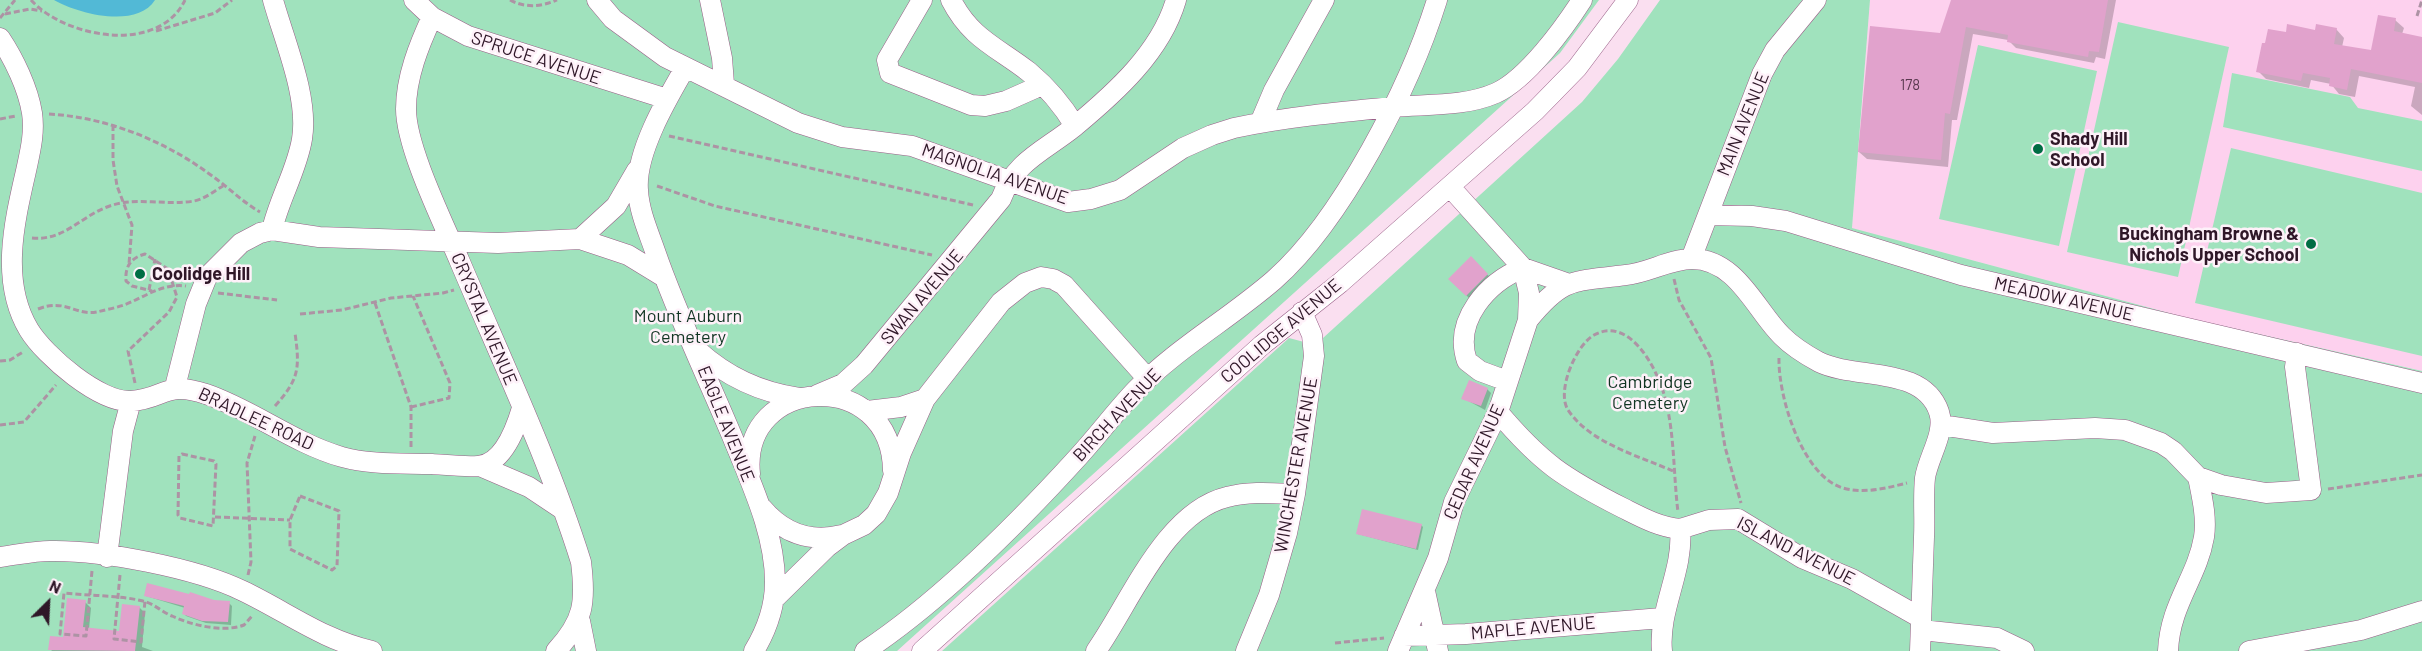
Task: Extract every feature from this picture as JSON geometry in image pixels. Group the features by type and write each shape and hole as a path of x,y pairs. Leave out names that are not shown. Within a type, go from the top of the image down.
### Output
{"street":[{"path":"273,0 298,89 303,123 297,156 273,225"},
{"name":"SPRUCE AVENUE","path":"414,0 432,17 450,28 489,44 667,99"},
{"name":"MAGNOLIA AVENUE","path":"597,0 613,19 685,68 724,84 798,123 820,131 912,146 1068,202 1091,200 1120,190 1183,148 1212,135 1260,123 1392,107 1465,102 1497,93 1517,79 1551,41 1582,0"},
{"path":"710,0 722,58 724,84"},
{"path":"922,0 890,54 887,68 890,73 971,105 985,106 1042,85"},
{"path":"951,0 967,26 979,38 1029,72 1075,126"},
{"name":"SWAN AVENUE","path":"808,396 843,384 859,371 1002,199 1008,181 1022,164 1075,126 1151,50 1164,32 1176,0"},
{"path":"1260,123 1274,90 1324,0"},
{"name":"BIRCH AVENUE","path":"865,651 930,600 992,544 1064,472 1147,378 1251,299 1296,258 1346,191 1392,107 1437,0"},
{"name":"COOLIDGE AVENUE","path":"922,651 1262,345 1451,188 1577,69 1628,0"},
{"name":"MAIN AVENUE","path":"1691,259 1762,74 1775,50 1816,0"},
{"name":"CRYSTAL AVENUE","path":"432,17 415,59 406,110 409,132 417,158 450,239 522,408 581,562 583,581 580,621 586,651"},
{"path":"0,38 13,62 32,112 32,138 13,236 12,284 22,315 36,340 68,370 108,395 135,400 123,431 108,557"},
{"name":"EAGLE AVENUE","path":"685,68 667,99 639,172 644,219 664,277 696,348 753,488 773,554 774,599 761,645"},
{"path":"580,239 616,206 639,172"},
{"path":"1451,188 1523,268 1566,284 1636,274 1691,259 1711,263 1731,276 1761,307 1780,335 1794,347 1832,367 1899,379 1921,388 1934,402 1941,425 1925,478 1920,651"},
{"name":"MEADOW AVENUE","path":"1708,215 1752,216 1786,221 1961,275 2422,382"},
{"path":"175,387 200,291 215,267 241,243 273,225 328,238 450,239 498,243 580,239 628,255 664,277"},
{"path":"1523,268 1529,293 1527,320"},
{"path":"1507,381 1480,371 1467,362 1464,345 1467,323 1476,305 1498,282 1523,268"},
{"path":"774,599 843,535 864,525 876,514 888,493 925,399 1001,302 1025,283 1041,277 1053,279 1064,285 1147,378"},
{"path":"1527,320 1542,303 1566,284"},
{"name":"WINCHESTER AVENUE","path":"1246,651 1280,562 1295,494 1314,356 1312,335 1302,312"},
{"name":"CEDAR AVENUE","path":"1401,644 1425,591 1454,501 1498,412 1527,320"},
{"path":"696,348 727,374 745,384 764,391 844,399 867,411 882,429 889,443 892,480"},
{"path":"1941,425 1993,433 2096,428 2125,430 2149,438 2173,451 2199,477 2259,492 2311,490 2310,468 2295,366 2297,352"},
{"name":"BRADLEE ROAD","path":"135,400 175,387 206,394 312,446 343,457 480,466 529,487 562,509"},
{"path":"808,396 778,409 760,428 751,450 753,488 774,521 799,535 816,538 843,535"},
{"path":"867,411 901,407 925,399"},
{"path":"480,466 502,450 512,436 522,408"},
{"path":"1498,412 1537,456 1565,478 1649,521 1680,529 1680,549 1662,618 1662,651"},
{"path":"2168,651 2176,606 2197,563 2204,538 2205,515 2199,477"},
{"path":"1096,651 1150,564 1171,536 1191,516 1209,503 1226,497 1248,493 1295,494"},
{"name":"ISLAND AVENUE","path":"1680,529 1709,520 1738,519 1802,558 1852,579 1921,624"},
{"path":"0,557 50,551 108,557 195,573 242,590 323,636 372,651"},
{"path":"1425,591 1436,643"},
{"path":"2249,651 2361,630 2422,611"},
{"name":"MAPLE AVENUE","path":"1401,644 1436,643 1662,618"},
{"path":"556,651 580,621"},
{"path":"1921,624 1997,638 2024,651"}],"path":[{"path":"0,18 15,0"},
{"path":"31,0 43,11 68,26 88,32 108,34 149,32 191,22 215,13 232,0"},
{"path":"149,32 162,26 173,17 185,0"},
{"path":"510,0 535,6 557,0"},
{"path":"2417,16 2422,0"},
{"path":"5,14 30,9 43,11"},
{"path":"32,112 59,114 113,125 176,154 208,172 273,225"},
{"path":"113,125 117,186 132,225 128,266"},
{"path":"653,133 993,210"},
{"path":"639,172 715,206 954,259"},
{"path":"13,236 44,239 72,229 107,207 124,203 195,201 223,185"},
{"path":"135,400 128,351 169,312 177,297 168,269 145,254 134,257 125,270 126,281 132,286 151,291"},
{"path":"151,291 155,259"},
{"path":"1670,264 1679,300 1711,358 1725,447 1740,497 1738,519"},
{"path":"300,314 443,293 470,284"},
{"path":"22,315 58,304 96,312 124,305 151,291 183,285 200,291 277,300"},
{"path":"411,407 449,398 450,383 413,296"},
{"path":"375,303 411,407 411,463"},
{"path":"1673,471 1590,432 1567,408 1563,390 1566,380 1582,348 1593,335 1607,332 1625,336 1636,342 1648,357 1666,402 1680,529"},
{"path":"242,590 251,562 247,463 250,447 263,420 292,387 299,361 295,333"},
{"path":"1780,335 1779,366 1787,412 1806,453 1825,478 1843,488 1864,491 1925,478"},
{"path":"0,361 17,357 36,340"},
{"path":"0,425 24,422 68,370"},
{"path":"182,454 214,461 216,464 215,517 213,526 209,526 180,518 178,515 179,456 182,454"},
{"path":"2311,490 2422,475"},
{"path":"300,496 339,511 335,568 329,569 290,549 290,520 300,496"},
{"path":"215,517 290,520"},
{"path":"108,557 90,596 86,636 60,634 64,593 90,596 145,601 173,617 225,628 244,625 262,601"},
{"path":"108,557 118,598 114,639 141,642 145,601"},
{"path":"1335,643 1401,644"}],"shaded area":[{"name":"Shady Hill School","path":"1870,0 2422,0 2422,371 2184,317 1852,228"}],"green space":[{"name":"Mount Auburn Cemetery","path":"0,0 1599,0 1560,53 897,651 0,651"},
{"name":"Cambridge Cemetery","path":"1660,0 1870,0 1852,228 2184,317 2422,371 2422,651 942,651 1289,338 1323,347 1323,338 1582,102 1618,59"},
{"path":"2118,22 2229,47 2178,277 2067,252"},
{"path":"1978,45 2097,71 2059,246 1939,219"},
{"path":"2232,73 2350,97 2358,108 2422,121 2422,171 2223,127"},
{"name":"Buckingham Browne & Nichols Upper School","path":"2231,148 2422,193 2422,356 2195,303"}],"water":[{"path":"54,0 155,0 146,9 135,14 107,16 77,10"}],"building":[{"path":"1951,0 2108,0 2099,52 2089,51 2088,57 2007,42 2008,35 1966,27 1950,114 1945,113 1941,160 1858,152 1870,26 1940,33"},
{"path":"2378,15 2396,18 2394,31 2422,37 2422,83 2351,69 2347,90 2329,86 2330,78 2303,73 2301,81 2256,72 2262,43 2265,43 2268,29 2286,32 2287,24 2315,30 2316,24 2337,28 2334,44 2371,50"},
{"path":"1471,256 1488,274 1466,296 1448,279"},
{"path":"1469,380 1488,388 1481,406 1461,399"},
{"path":"1362,509 1422,524 1416,549 1356,534"},
{"path":"147,583 189,594 190,592 214,600 230,601 228,622 202,621 182,614 184,606 144,596"},
{"path":"67,598 86,600 83,627 119,631 122,604 140,606 135,651 48,650 50,636 63,637"}],"place":[{"name":"Shady Hill School","path":"2038,149"},
{"name":"Buckingham Browne & Nichols Upper School","path":"2311,244"},
{"name":"Coolidge Hill","path":"140,274"}]}
